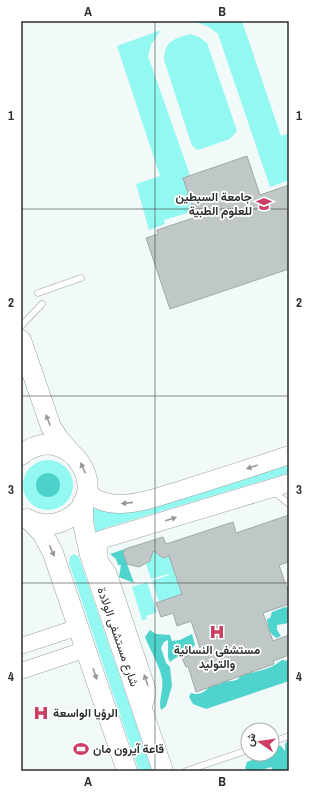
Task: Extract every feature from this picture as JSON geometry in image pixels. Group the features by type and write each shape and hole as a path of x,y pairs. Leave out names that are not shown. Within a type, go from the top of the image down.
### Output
{"main road":[{"name":"شارع مستشفى الولادة","path":"21,340 51,427 58,438 77,458 84,470 85,495 83,523 90,555 163,771"},
{"path":"21,455 33,448 45,445 58,446 70,452"},
{"path":"24,516 48,525 60,522 76,512 85,495 101,501 116,504 131,503 171,493 289,455"},
{"path":"90,555 95,544 107,538 289,483"},
{"path":"24,516 43,534 52,549 127,771"}],"street":[{"path":"107,538 101,546 100,556 110,573 149,689 149,697 145,707 145,717"},
{"path":"21,646 79,627"},
{"path":"48,638 58,640 61,645 59,656 55,659"},
{"path":"21,671 87,649"}],"lane":[{"path":"38,293 81,278"},
{"path":"21,326 42,304"},
{"path":"270,489 289,504"},
{"path":"186,771 240,753"}],"shaded area":[{"path":"193,21 242,21 281,136 289,133 289,180 270,187 218,34 209,27"},
{"path":"161,30 151,45 148,56 190,175 183,178 194,211 164,220 165,224 149,230 136,184 160,176 117,46"},
{"path":"190,34 199,37 207,43 237,131 230,139 198,150 192,146 164,60 166,48 171,41"},
{"path":"48,460 57,462 66,467 71,476 73,485 71,494 66,503 57,508 48,510 39,508 30,503 25,494 23,485 25,476 30,467 39,462"},
{"path":"289,461 289,473 105,528 96,535 92,507"},
{"path":"48,473 57,476 60,485 57,494 48,497 39,494 36,485 39,476"},
{"path":"125,549 123,553 134,583 119,577 121,565 118,565 116,559 110,554"},
{"path":"149,549 163,558 169,556 182,594 159,602 152,581 169,575 151,579 146,564 151,557"},
{"path":"73,554 78,556 80,560 152,771 139,771 69,563 70,557"},
{"path":"147,582 157,612 146,616 147,619 142,620 132,587"},
{"path":"285,607 289,608 289,623 277,625 277,630 281,636 277,638 272,635 269,630 267,619 270,618 272,612"},
{"path":"150,630 156,634 170,635 172,641 180,640 192,634 195,645 170,662 168,658 168,640 164,642 161,648 166,663 170,667 172,686 166,706 161,710 161,674 145,637"},
{"path":"282,660 289,661 289,681 206,709 193,704 189,697 191,693 198,694 204,692 213,682 219,685 222,681 235,681 241,675 268,668"},
{"path":"289,739 289,771 273,771 271,767 259,771 248,771 245,768 247,762 280,762 280,746 285,751 285,744"}],"building":[{"path":"247,156 260,195 289,185 289,269 170,309 146,238 158,234 157,230 196,217 183,178"},
{"path":"289,515 289,562 279,565 289,594 289,604 263,613 273,641 289,635 289,655 273,661 274,664 196,692 188,666 186,667 182,658 201,651 191,621 177,626 173,613 161,617 156,603 182,594 169,556 163,558 153,551 150,561 139,567 127,564 123,553 125,549 163,537 166,544 233,522 236,533"}],"place":[{"name":"جامعة السبطين للعلوم الطبية","path":"264,204"},
{"name":"مستشفى النسائية والتوليد","path":"217,632"},
{"name":"الرؤيا الواسعة","path":"41,713"},
{"name":"قاعة آيرون مان","path":"81,749"}]}
